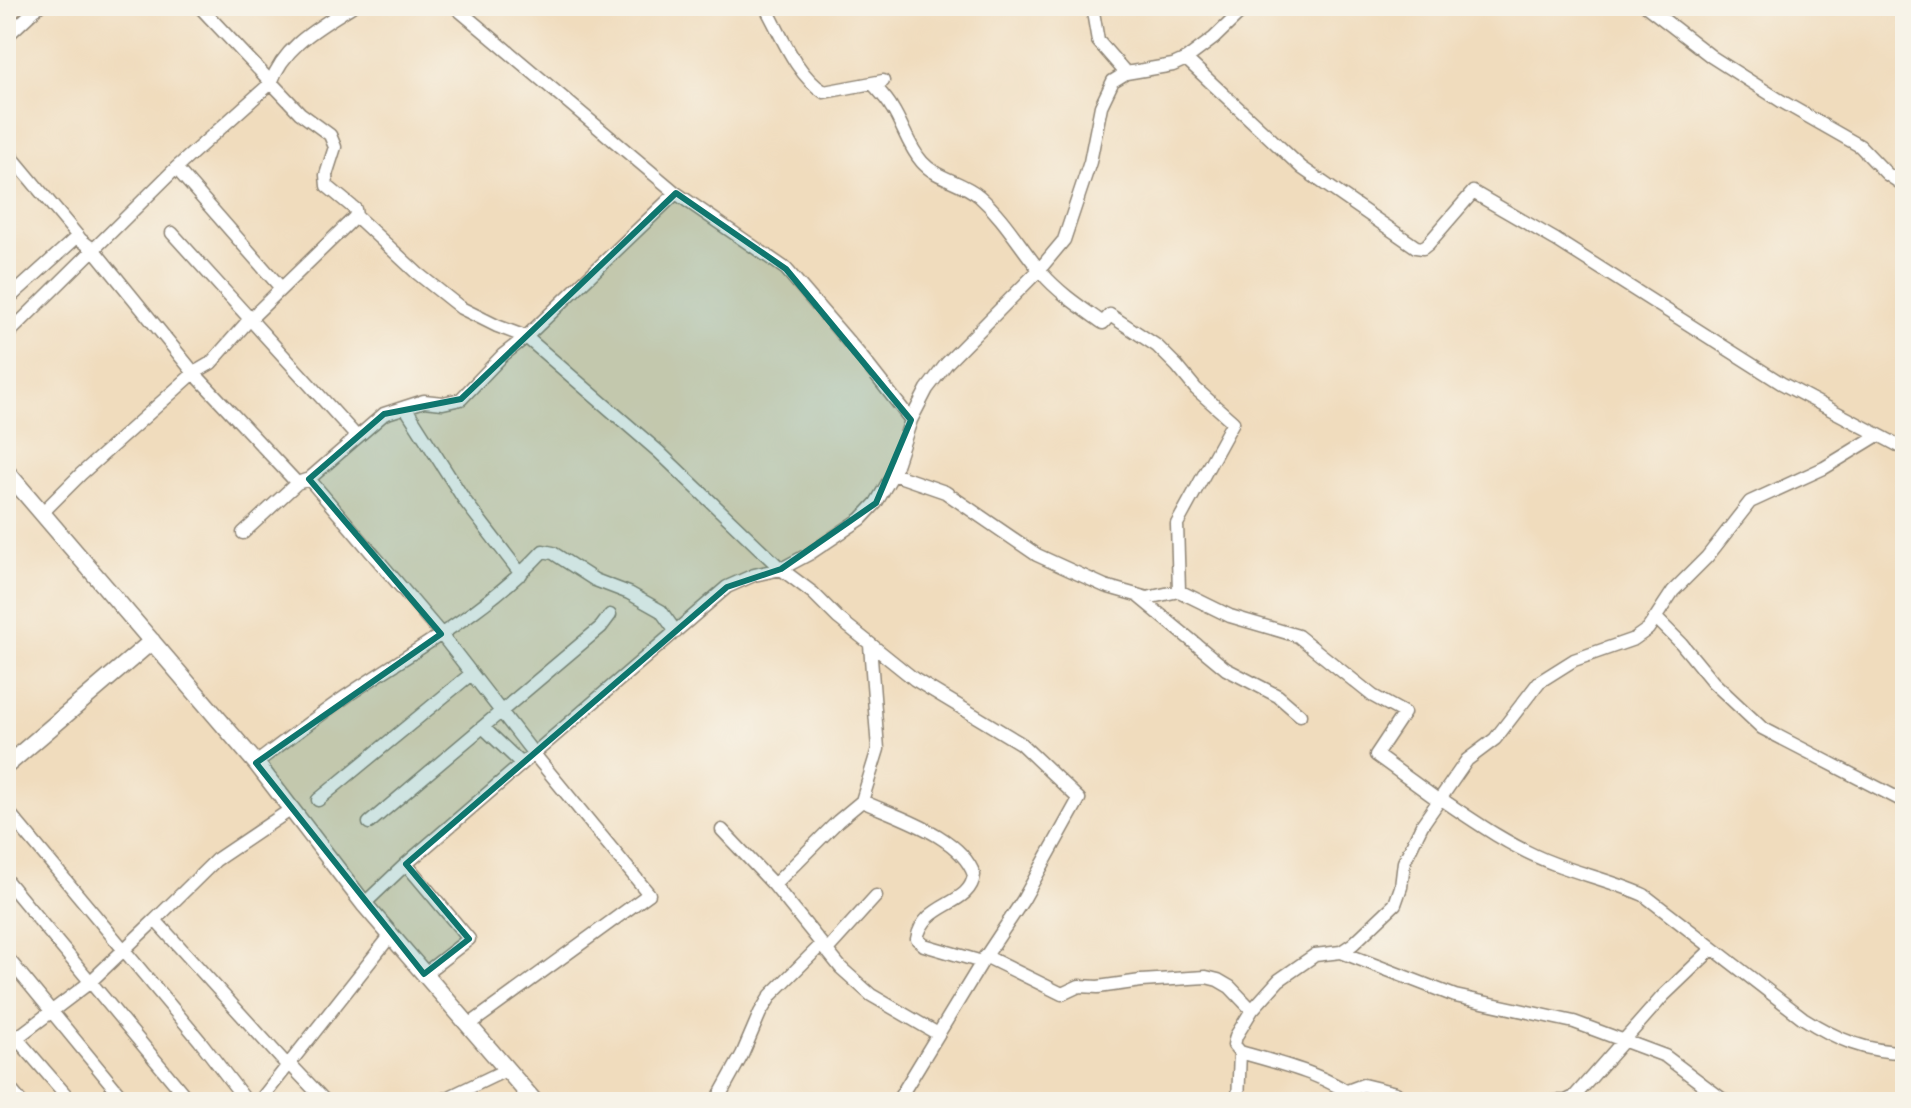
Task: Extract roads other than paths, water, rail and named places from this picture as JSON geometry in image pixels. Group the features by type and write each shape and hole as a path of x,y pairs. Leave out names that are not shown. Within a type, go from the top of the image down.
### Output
{"main road":[{"path":"6,471 256,763 364,904 535,1102"},
{"path":"6,766 152,641"}],"street":[{"path":"6,37 39,6"},
{"path":"199,6 300,113 330,135 335,147 326,175 327,186 355,209 356,216 417,273 461,308 526,337 659,452 781,569 813,593 870,645 926,687 1020,743 1079,799 1023,900 897,1102"},
{"path":"6,336 176,168 271,83 275,72 304,37 352,6"},
{"path":"454,6 676,193 786,269 911,420"},
{"path":"765,6 814,86 824,92 878,82 907,140 922,161 937,175 960,182 978,195 1003,220 1057,290 1103,323 1110,315 1157,346 1196,389 1233,422 1177,524 1179,591"},
{"path":"1092,6 1098,41 1126,73"},
{"path":"364,904 406,864 727,587 754,575 781,569 861,519 876,503 893,474 911,420 927,389 947,363 1039,270 1068,232 1090,162 1101,106 1113,81 1126,73 1173,65 1186,59 1214,38 1247,6"},
{"path":"1646,6 1712,57 1860,146 1887,174 1905,186"},
{"path":"1186,59 1302,168 1416,247 1423,248 1428,244 1473,192 1546,234 1781,383 1905,449"},
{"path":"6,150 78,236 94,250 194,373 303,481 441,634 649,894 469,1025"},
{"path":"176,168 281,288"},
{"path":"243,533 384,414 424,401 443,403 461,399 503,355 526,337 676,193"},
{"path":"42,513 194,373 211,363 249,320 356,216"},
{"path":"172,233 357,437"},
{"path":"6,301 78,236"},
{"path":"405,407 465,501 521,574"},
{"path":"1238,1102 1240,1052 1234,1041 1252,1010 1279,980 1315,955 1341,952 1395,904 1404,862 1422,825 1467,760 1495,739 1539,682 1574,660 1634,639 1648,629 1673,591 1707,557 1750,502 1824,468 1878,435"},
{"path":"893,474 945,492 1048,561 1105,586 1139,597 1179,591 1230,616 1298,636 1373,696 1404,713 1376,755 1439,799 1547,861 1644,895 1828,1034 1856,1046 1885,1052 1905,1052"},
{"path":"256,763 346,697 441,634 521,574 543,551 553,553 595,580 629,593 661,611 676,632"},
{"path":"1139,597 1226,669 1278,696 1300,715"},
{"path":"369,823 601,627 610,615"},
{"path":"1656,618 1713,682 1762,728 1905,802"},
{"path":"774,885 862,801 878,749 870,645"},
{"path":"318,800 471,674"},
{"path":"487,731 522,764"},
{"path":"862,801 949,842 970,865 974,875 970,889 933,912 918,933 917,939 924,945 984,959 1062,994 1079,986 1206,977 1230,987 1252,1010"},
{"path":"6,809 200,1041 247,1102"},
{"path":"11,1042 89,983 216,860 290,810"},
{"path":"722,830 774,885 824,948 871,995 938,1034"},
{"path":"406,864 469,939 424,974"},
{"path":"6,880 190,1102"},
{"path":"716,1102 771,995 876,896"},
{"path":"155,920 326,1102"},
{"path":"259,1102 391,935"},
{"path":"1537,1102 1566,1101 1574,1097 1712,949"},
{"path":"1341,952 1455,996 1574,1022 1624,1040 1675,1061 1726,1102"},
{"path":"6,956 126,1102"},
{"path":"6,1026 11,1042 72,1102"},
{"path":"1240,1052 1296,1068 1347,1091 1362,1102"},
{"path":"439,1102 508,1069"},
{"path":"6,1084 21,1102"},
{"path":"1347,1091 1363,1085 1396,1093"}]}
